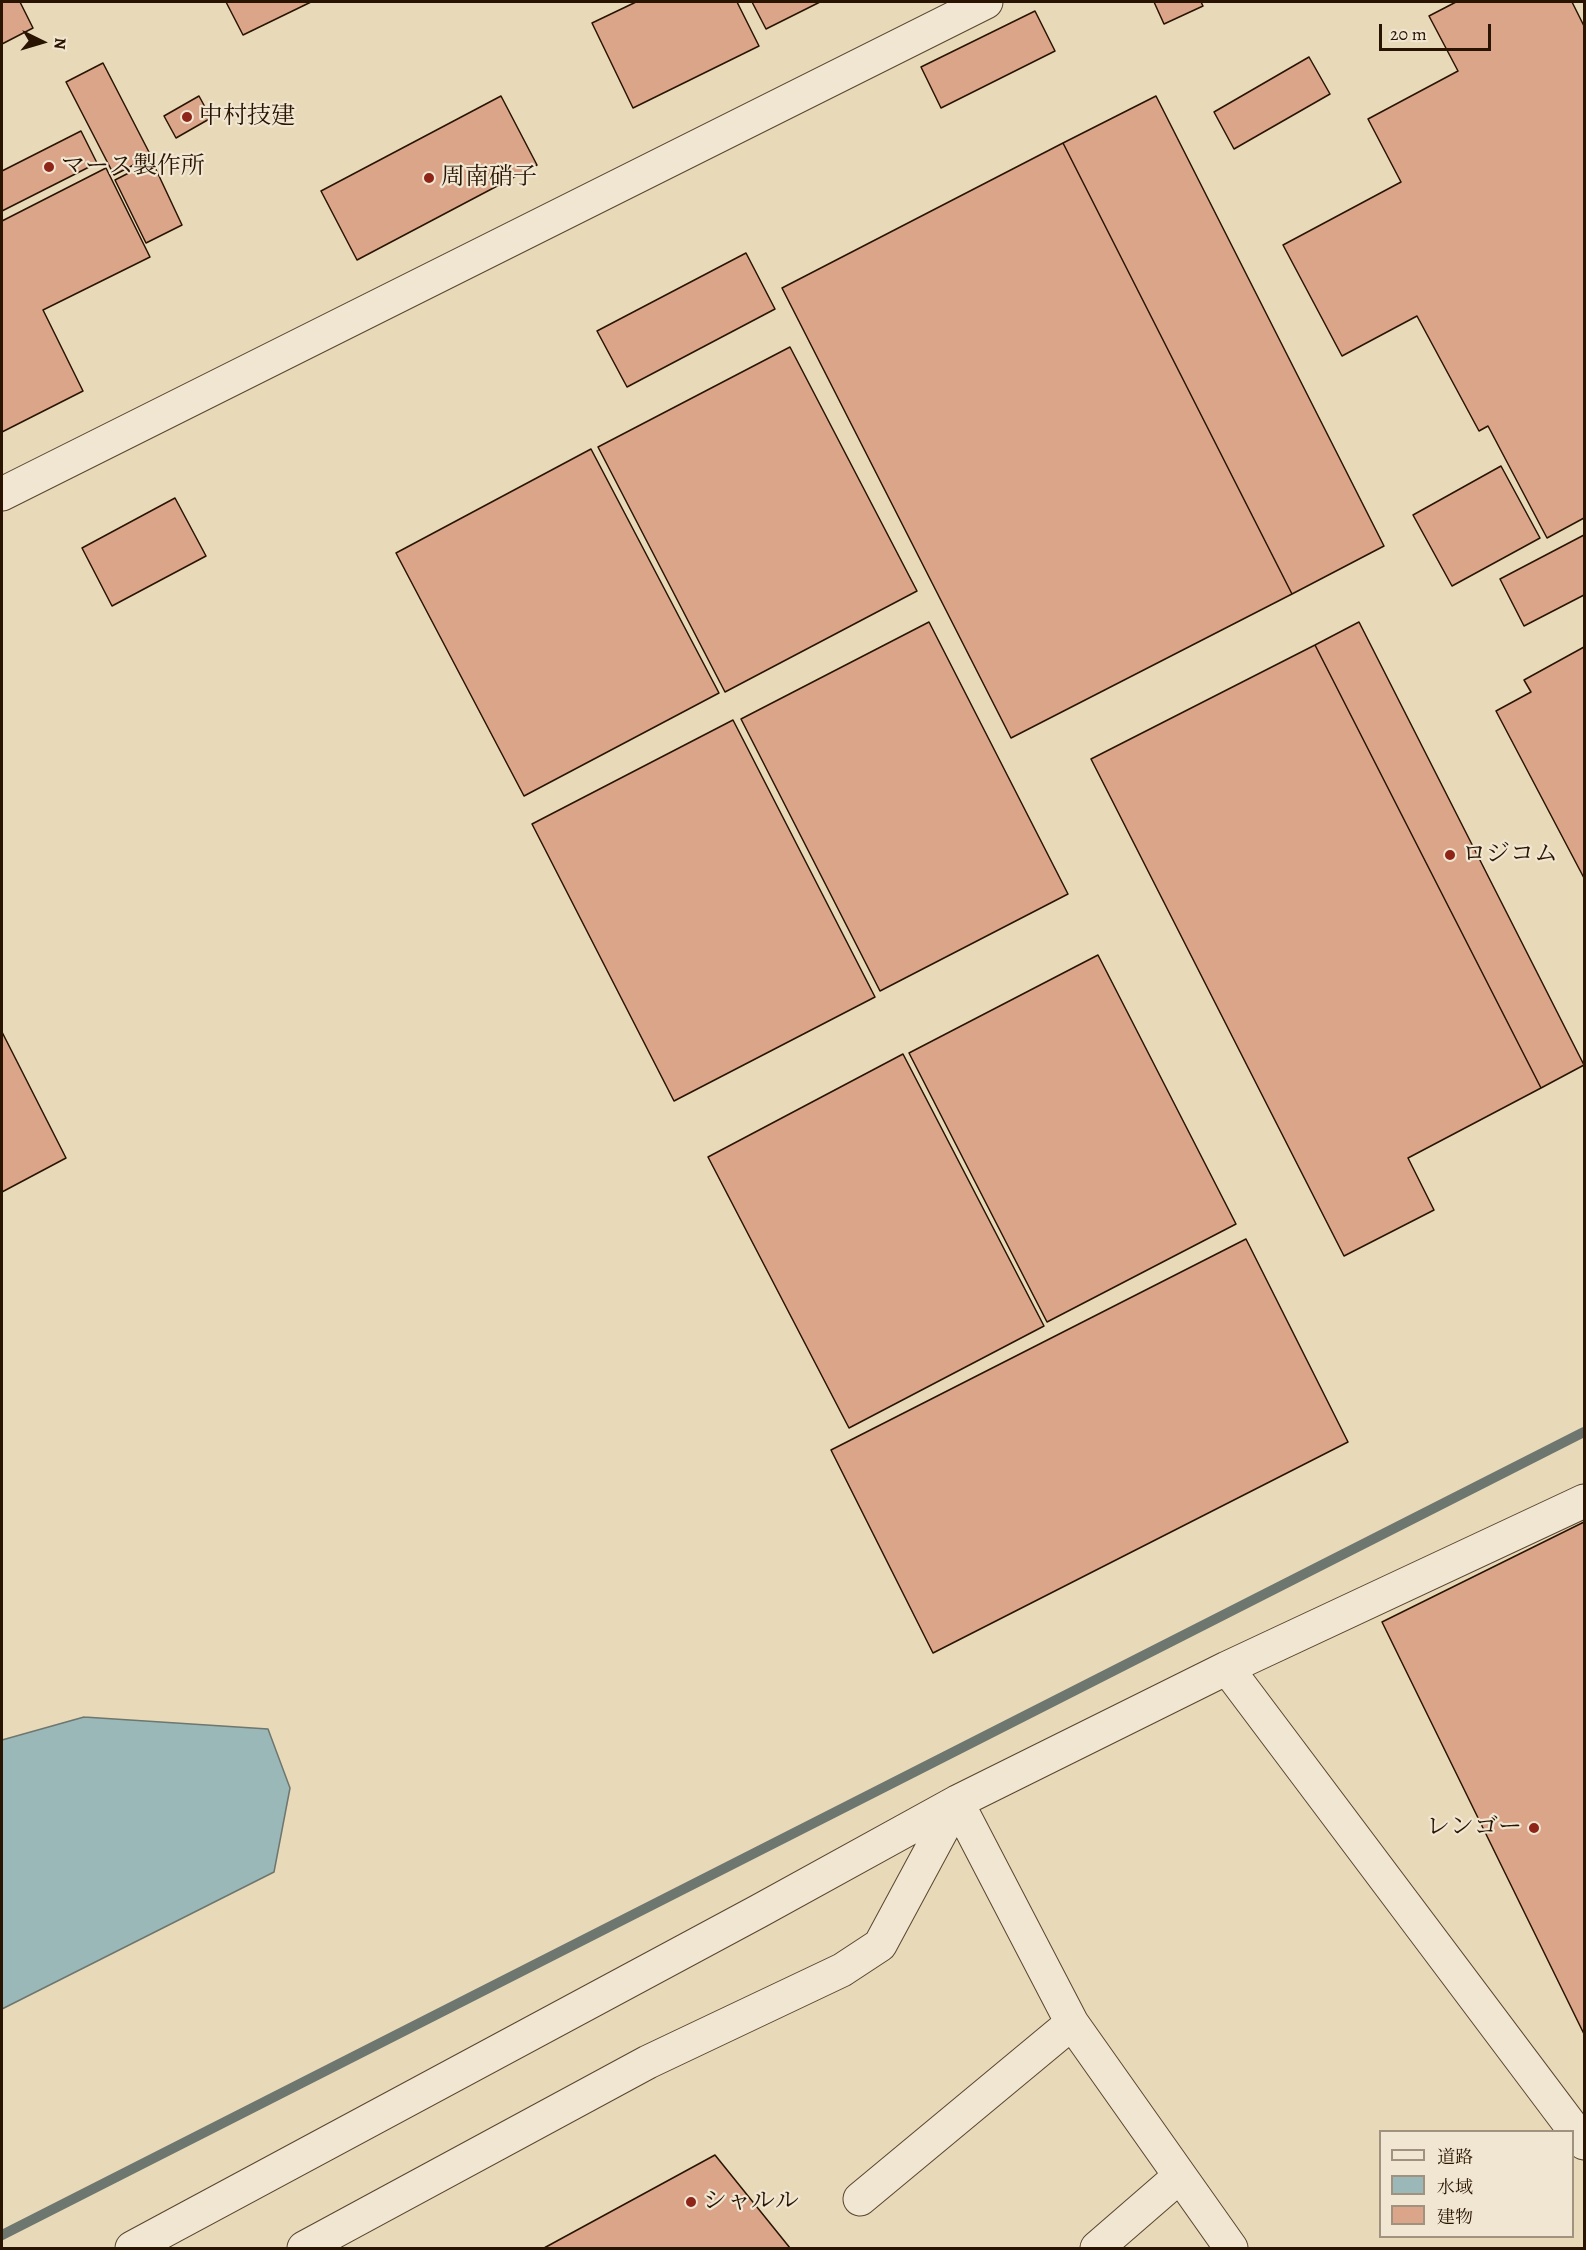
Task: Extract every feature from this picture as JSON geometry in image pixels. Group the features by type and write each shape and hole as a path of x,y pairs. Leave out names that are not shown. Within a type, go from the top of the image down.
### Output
{"street":[{"path":"2,494 986,2"},
{"path":"132,2248 957,1802 1227,1668 1584,1501"},
{"path":"1227,1668 1584,2143"},
{"path":"957,1802 1072,2023 1231,2248"},
{"path":"304,2248 648,2062 842,1970 880,1945 957,1802"},
{"path":"860,2199 1072,2023"},
{"path":"1097,2248 1180,2176"}],"water":[{"path":"84,1717 268,1729 290,1788 274,1872 2,2009 2,1740"}],"building":[{"path":"2,2 20,2 33,28 2,44"},
{"path":"226,2 311,2 243,35"},
{"path":"636,2 737,2 759,46 633,108 592,23"},
{"path":"752,2 820,2 766,29"},
{"path":"1154,2 1201,2 1203,6 1164,24"},
{"path":"1456,2 1572,2 1584,26 1584,518 1547,538 1488,426 1479,431 1417,316 1342,356 1283,245 1401,182 1368,119 1458,71 1429,16"},
{"path":"1035,11 1055,51 941,108 921,67"},
{"path":"1309,57 1330,94 1234,149 1214,112"},
{"path":"103,63 151,156 114,175 66,82"},
{"name":"中村技建","path":"199,96 211,118 176,138 164,116"},
{"name":"周南硝子","path":"501,96 537,165 357,260 321,191"},
{"path":"1156,96 1384,546 1292,594 1063,143"},
{"name":"マース製作所","path":"81,131 97,163 2,211 2,171"},
{"path":"1063,143 1292,594 1011,738 782,288"},
{"path":"152,161 182,225 146,243 115,180"},
{"path":"106,168 150,257 43,310 83,391 2,432 2,221"},
{"path":"746,253 775,309 627,387 597,331"},
{"path":"790,347 917,591 725,692 598,447"},
{"path":"591,449 719,693 524,796 396,553"},
{"path":"1501,466 1540,538 1452,586 1413,515"},
{"path":"175,498 206,556 112,606 82,548"},
{"path":"1584,535 1584,595 1524,626 1500,579"},
{"path":"929,622 1068,894 880,991 741,719"},
{"name":"ロジコム","path":"1359,622 1584,1065 1541,1088 1315,645"},
{"path":"1315,645 1541,1088 1408,1158 1434,1210 1344,1256 1091,759"},
{"path":"1584,647 1584,878 1496,711 1531,692 1524,680"},
{"path":"733,720 875,997 674,1101 532,824"},
{"path":"1098,955 1236,1224 1047,1322 909,1053"},
{"path":"2,1032 66,1158 2,1192"},
{"path":"903,1054 1044,1326 849,1428 708,1157"},
{"path":"1246,1239 1348,1442 933,1653 831,1450"},
{"name":"レンゴー","path":"1584,1522 1584,2034 1382,1622"},
{"name":"シャルル","path":"715,2155 790,2248 544,2248"}],"waterway":[{"path":"2,2235 1584,1432"}],"place":[{"name":"中村技建","path":"187,117"},
{"name":"マース製作所","path":"49,167"},
{"name":"周南硝子","path":"429,178"},
{"name":"ロジコム","path":"1450,855"},
{"name":"レンゴー","path":"1534,1828"},
{"name":"シャルル","path":"691,2202"}]}
